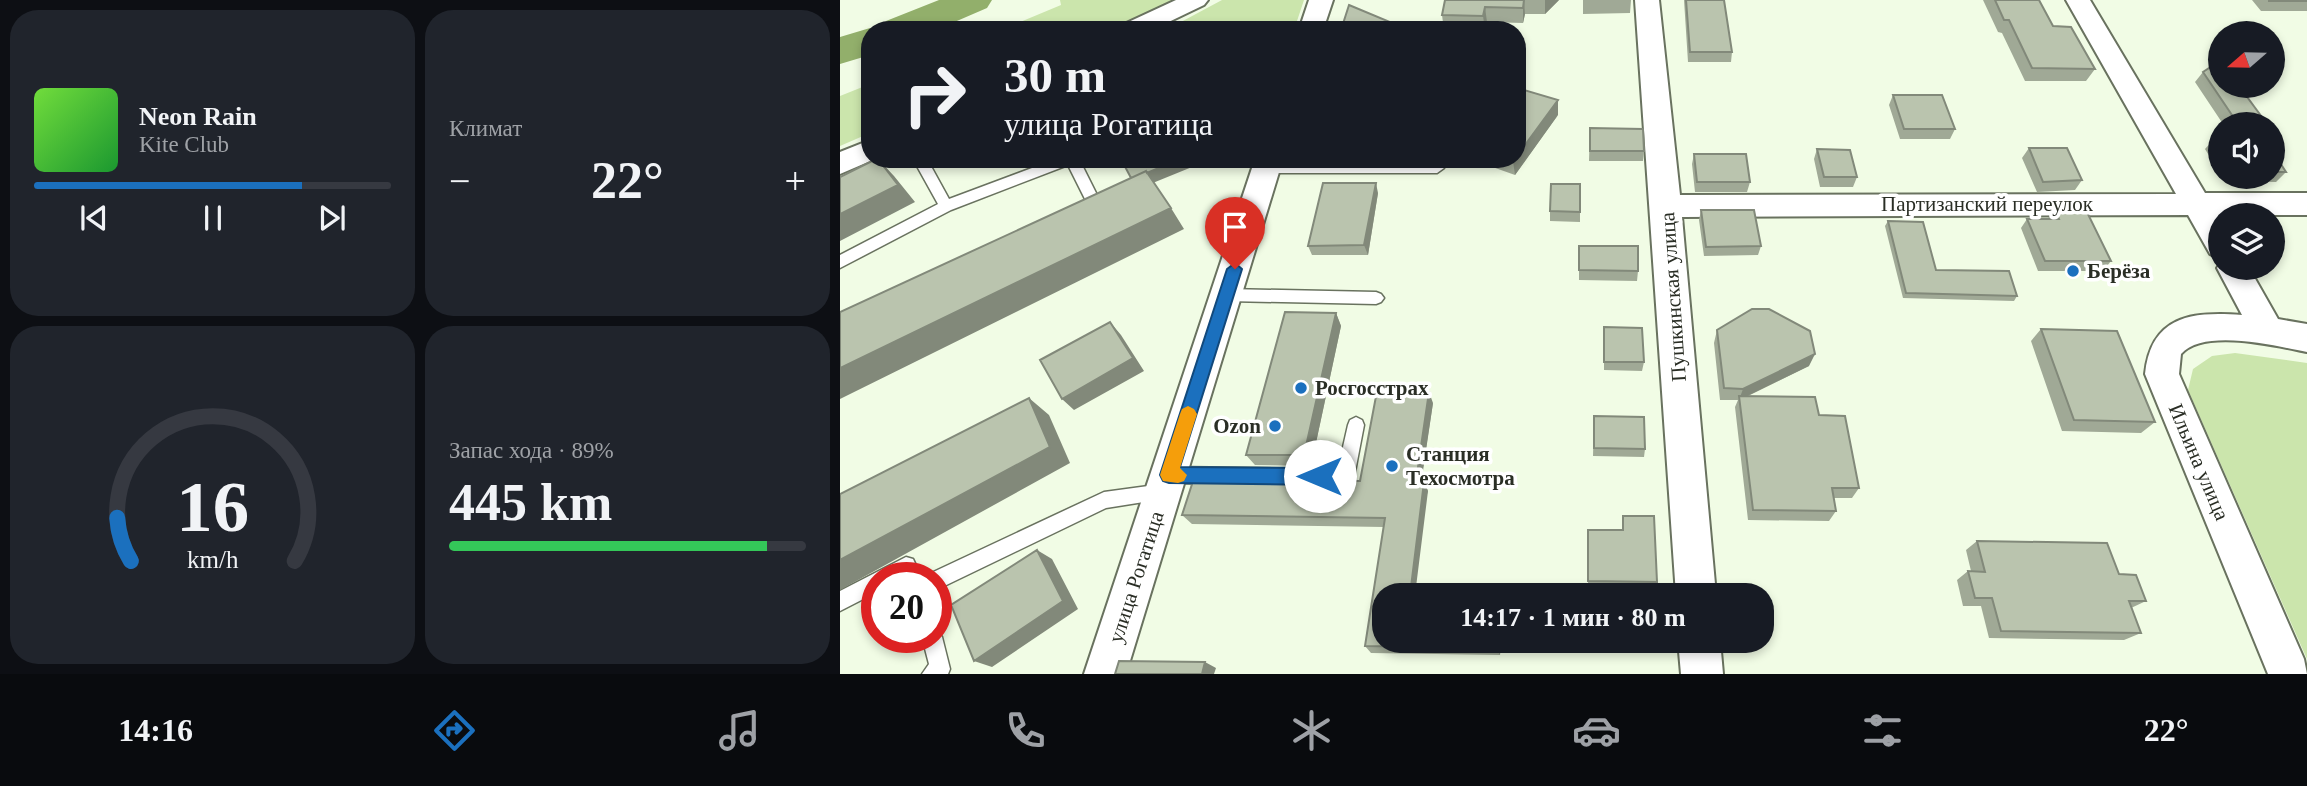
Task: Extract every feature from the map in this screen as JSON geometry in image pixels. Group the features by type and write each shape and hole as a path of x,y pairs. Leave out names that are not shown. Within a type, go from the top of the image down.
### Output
{"street":[{"path":"1150,21 1196,0"},
{"path":"1314,21 1321,0"},
{"name":"Пушкинская улица","path":"1647,0 1695,583"},
{"path":"2078,0 2208,223"},
{"path":"840,164 861,154"},
{"name":"улица Рогатица","path":"1105,674 1266,168"},
{"name":"Партизанский переулок","path":"1666,206 2307,204"},
{"path":"2240,280 2267,330"},
{"name":"Ильина улица","path":"2289,674 2162,374 2166,347 2176,337 2192,328 2267,330 2307,338"},
{"path":"1700,653 1702,674"}],"lane":[{"path":"925,168 946,206"},
{"path":"840,262 946,206 1047,168"},
{"path":"1072,218 1096,207 1076,168"},
{"path":"1227,295 1376,298"},
{"path":"952,573 1104,500 1166,484 1345,477 1356,425"},
{"path":"840,601 861,590"},
{"path":"932,674 940,669 936,653"}],"green space":[{"path":"1060,0 1177,0 1129,21 1023,21 1061,5"},
{"path":"1222,0 1304,0 1297,21 1183,21"},
{"path":"861,88 861,137 840,146 840,96"},
{"path":"2235,353 2307,363 2307,659 2188,390 2193,369 2212,356"}],"building":[{"path":"1445,0 1524,0 1523,8 1485,7 1483,16 1442,15"},
{"path":"1686,0 1724,0 1732,52 1690,52"},
{"path":"1995,0 2039,0 2053,26 2071,27 2095,69 2032,68 2009,20 2004,20"},
{"path":"2307,0 2307,1 2269,1"},
{"path":"1349,5 1388,21 1344,21"},
{"path":"1526,91 1558,100 1526,144"},
{"path":"1893,95 1942,95 1955,129 1904,129"},
{"path":"2220,98 2248,98 2258,112 2230,112"},
{"path":"1590,128 1643,129 1644,151 1590,151"},
{"path":"2029,148 2067,148 2082,180 2043,182"},
{"path":"1817,149 1850,150 1857,177 1824,177"},
{"path":"1694,154 1746,154 1750,182 1697,182"},
{"path":"861,166 885,168 898,185 840,214 840,177"},
{"path":"1126,168 1159,168 1147,173 1146,171 1131,178"},
{"path":"1146,171 1171,208 840,368 840,312"},
{"path":"1323,183 1376,183 1364,245 1308,246"},
{"path":"1551,184 1580,184 1580,212 1550,211"},
{"path":"2055,208 2085,208 2111,261 2045,261 2027,219 2059,219"},
{"path":"1701,210 1754,210 1761,246 1706,247"},
{"path":"1888,221 1923,222 1936,270 2009,271 2017,296 1906,293"},
{"path":"1579,246 1638,246 1638,271 1579,270"},
{"path":"1752,309 1769,309 1810,331 1815,354 1743,389 1724,388 1717,330"},
{"name":"Росгосстрах","path":"1285,312 1336,313 1304,455 1246,455"},
{"path":"1110,322 1133,358 1062,399 1040,360"},
{"path":"1604,327 1642,328 1644,362 1604,362"},
{"path":"2041,329 2117,331 2155,422 2074,420"},
{"path":"1377,391 1429,392 1416,481 1424,482 1411,583 1375,583 1385,518 1182,515 1194,478 1300,477 1299,480 1360,481"},
{"path":"1739,396 1815,397 1819,415 1845,416 1859,488 1832,488 1836,511 1753,510"},
{"path":"1029,398 1050,447 840,560 840,494"},
{"path":"1594,416 1644,417 1645,449 1594,448"},
{"path":"1623,516 1654,516 1657,582 1588,581 1588,530 1623,530"},
{"path":"1977,541 2107,543 2119,574 2136,575 2146,601 2129,601 2141,633 2001,631 1992,598 1975,598 1968,571 1985,572"},
{"path":"1037,550 1063,601 974,661 952,604"},
{"path":"1372,601 1372,646 1365,646"},
{"path":"1119,661 1205,662 1202,674 1115,674"}],"waterway":[{"path":"922,21 973,0"},
{"path":"840,51 861,44"}],"slow traffic":[{"path":"1178,475 1169,475 1188,414"}],"place":[{"name":"Берёза","path":"2073,271"},
{"name":"Росгосстрах","path":"1301,388"},
{"name":"Ozon","path":"1275,426"},
{"name":"Станция Техосмотра","path":"1392,466"}],"route":[{"path":"1235,269 1169,475 1320,476"}]}
